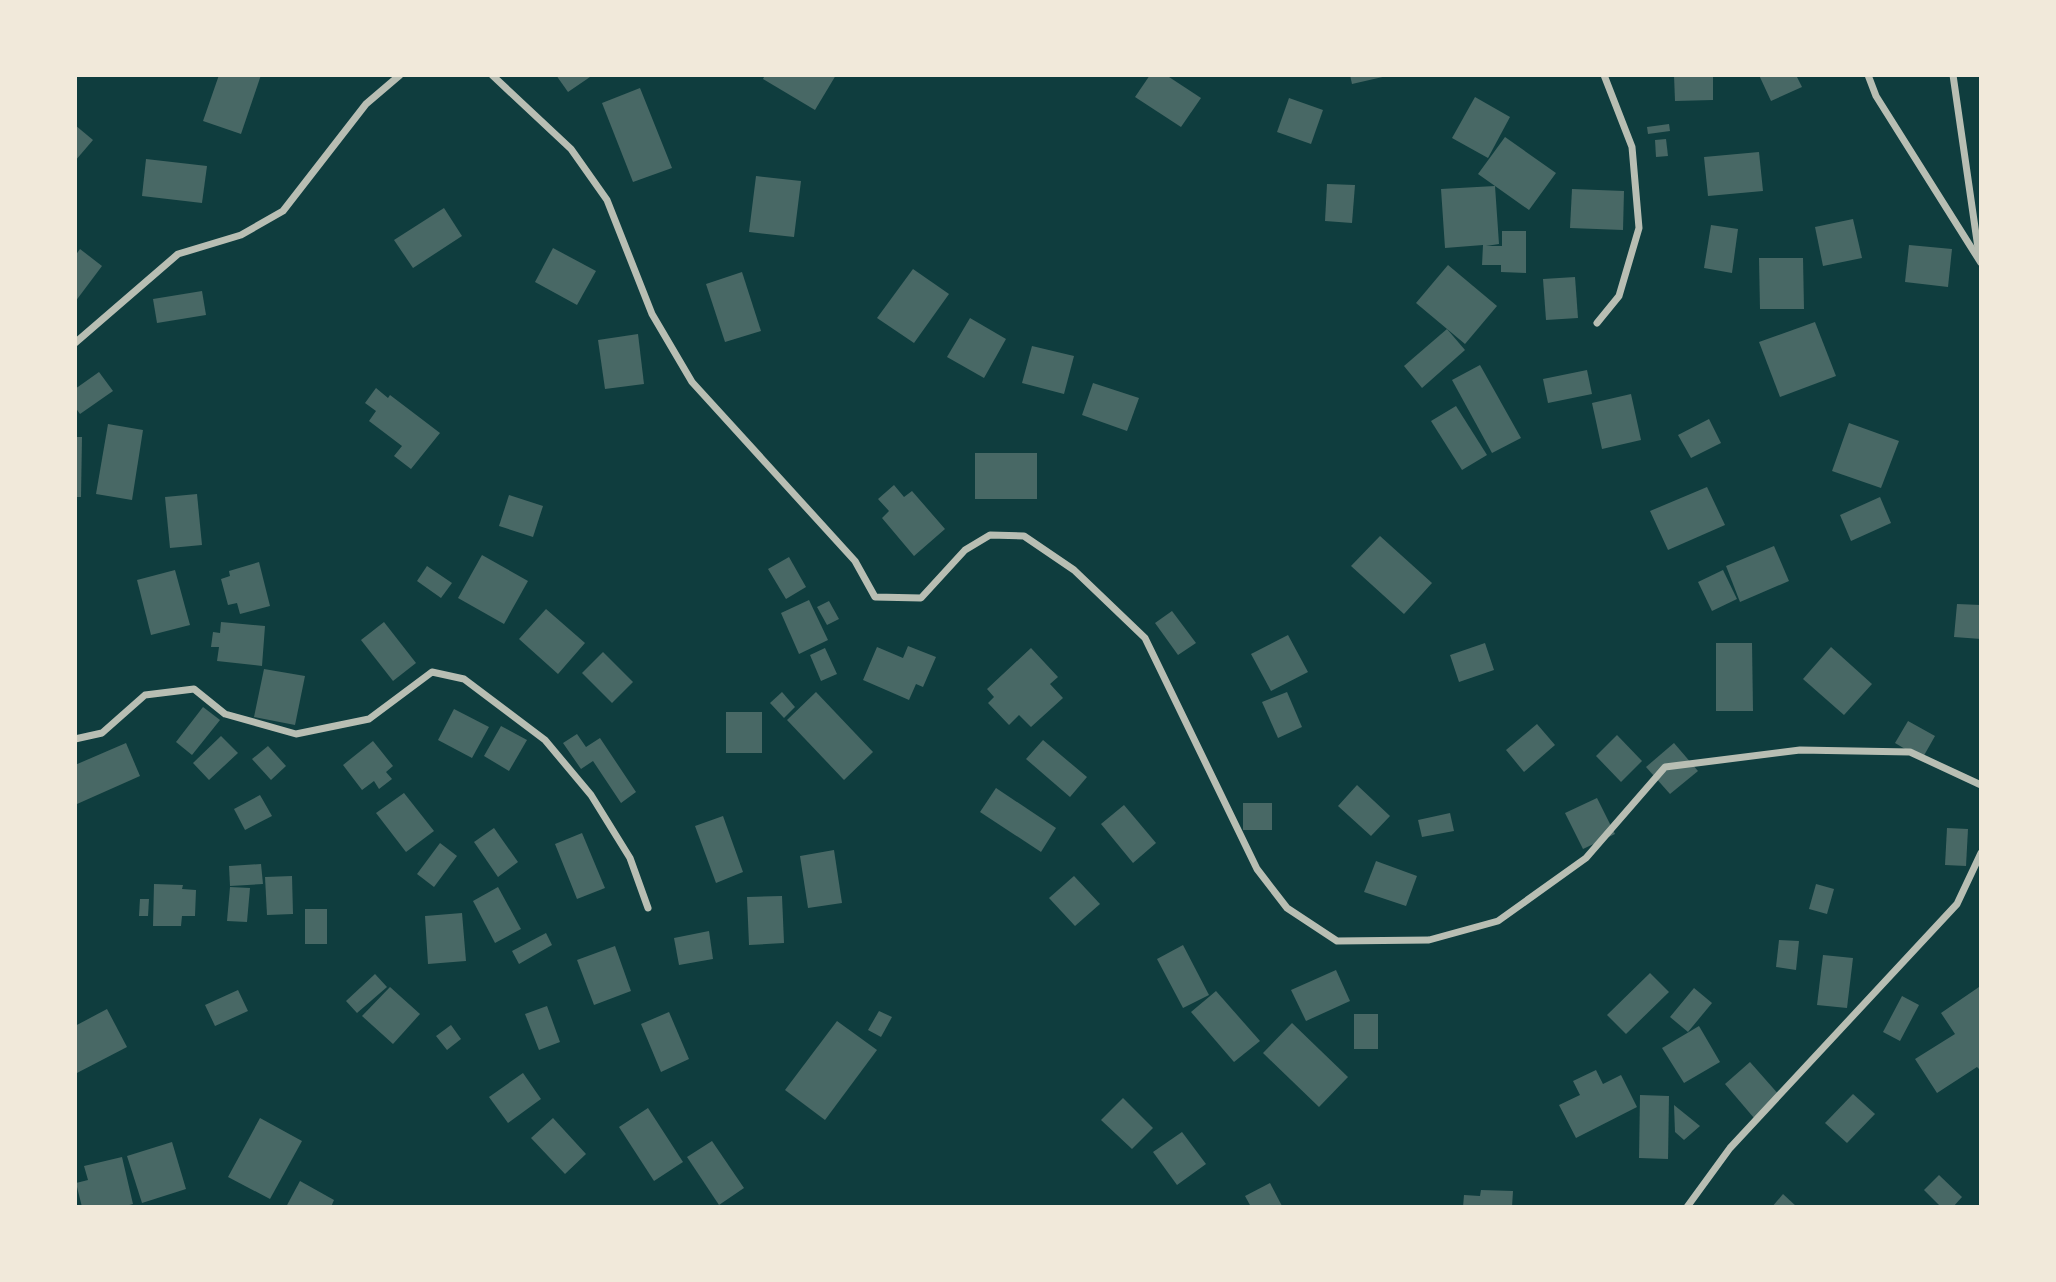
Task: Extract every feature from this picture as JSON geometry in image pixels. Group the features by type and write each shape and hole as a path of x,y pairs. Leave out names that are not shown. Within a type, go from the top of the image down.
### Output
{"street":[{"path":"75,343 178,254 241,235 283,211 366,104 400,75"},
{"path":"492,75 571,149 607,200 652,314 692,383 855,561 875,597 921,598 965,550 990,535 1024,536 1074,570 1145,638 1257,869 1287,908 1337,942 1429,940 1498,921 1586,858 1665,767 1800,750 1910,752 1981,785"},
{"path":"1597,323 1619,296 1639,228 1632,147 1604,75"},
{"path":"1868,75 1876,96 1980,261"},
{"path":"1953,75 1980,261"},
{"path":"75,739 102,733 145,695 194,689 225,714 296,734 369,719 432,672 464,679 545,740 591,795 630,858 648,908"},
{"path":"1687,1207 1730,1148 1957,904 1981,853"}],"building":[{"path":"219,75 261,75 241,134 203,121"},
{"path":"556,75 593,75 568,92"},
{"path":"765,75 836,75 815,110 763,79"},
{"path":"1150,75 1166,75 1201,98 1181,127 1135,97"},
{"path":"1350,75 1387,75 1387,76 1352,84"},
{"path":"1674,75 1713,75 1713,100 1675,101"},
{"path":"1759,75 1796,75 1802,87 1771,101"},
{"path":"640,88 672,168 633,182 602,103"},
{"path":"1475,97 1510,117 1488,158 1452,138"},
{"path":"1289,98 1323,110 1311,144 1277,132"},
{"path":"1669,124 1670,131 1648,134 1647,127"},
{"path":"75,125 93,140 75,161"},
{"path":"1505,137 1556,173 1529,210 1478,174"},
{"path":"1666,139 1668,156 1656,157 1655,140"},
{"path":"1759,152 1763,191 1708,196 1704,157"},
{"path":"146,159 207,166 202,203 142,196"},
{"path":"756,176 801,181 794,237 749,232"},
{"path":"1327,184 1355,185 1352,223 1325,221"},
{"path":"1495,186 1499,244 1486,246 1502,246 1502,231 1526,231 1526,273 1501,272 1501,265 1482,265 1483,245 1445,248 1441,189"},
{"path":"1572,189 1624,191 1623,230 1570,228"},
{"path":"444,208 462,236 413,268 394,240"},
{"path":"1853,219 1862,258 1823,266 1815,227"},
{"path":"1711,225 1738,229 1732,273 1704,268"},
{"path":"1909,245 1952,249 1948,287 1905,282"},
{"path":"553,248 596,271 577,305 535,282"},
{"path":"80,249 102,266 75,302 75,256"},
{"path":"1759,258 1803,258 1804,309 1760,309"},
{"path":"1448,265 1497,306 1465,344 1416,303"},
{"path":"913,269 949,294 914,343 877,318"},
{"path":"742,272 761,331 725,342 706,284"},
{"path":"1575,277 1578,318 1546,320 1543,279"},
{"path":"202,291 206,315 157,323 153,299"},
{"path":"970,318 1006,339 984,378 947,357"},
{"path":"1815,322 1836,376 1780,397 1759,342"},
{"path":"1447,329 1465,350 1422,388 1404,366"},
{"path":"638,334 644,384 605,389 598,340"},
{"path":"1032,346 1074,356 1064,394 1022,383"},
{"path":"1480,365 1521,438 1492,453 1452,380"},
{"path":"1587,370 1592,394 1548,403 1543,379"},
{"path":"99,372 113,391 80,414 75,407 75,389"},
{"path":"1093,383 1139,398 1127,431 1082,415"},
{"path":"376,388 388,398 390,395 440,433 411,469 394,456 402,446 369,421 376,411 365,403"},
{"path":"1631,394 1641,440 1602,449 1592,403"},
{"path":"1456,406 1487,455 1462,470 1431,421"},
{"path":"1709,419 1721,443 1691,458 1678,435"},
{"path":"1849,423 1899,441 1881,488 1832,471"},
{"path":"108,424 143,430 132,500 96,494"},
{"path":"75,437 82,437 81,497 75,497"},
{"path":"975,453 1037,453 1037,499 975,499"},
{"path":"894,485 904,497 912,491 945,529 914,556 882,518 889,511 878,499"},
{"path":"1707,487 1725,525 1668,550 1650,511"},
{"path":"197,494 202,545 170,548 165,497"},
{"path":"509,495 543,506 533,537 499,526"},
{"path":"1880,497 1891,523 1851,541 1840,515"},
{"path":"1380,536 1432,583 1404,614 1351,566"},
{"path":"1774,546 1789,581 1740,602 1726,566"},
{"path":"482,555 528,581 504,624 458,598"},
{"path":"789,557 806,587 786,599 768,569"},
{"path":"259,562 270,606 240,614 237,603 228,605 221,579 230,576 229,571"},
{"path":"427,566 452,583 441,598 417,581"},
{"path":"175,570 190,625 151,635 137,580"},
{"path":"1723,570 1737,599 1712,611 1698,582"},
{"path":"809,600 828,640 799,654 781,613"},
{"path":"829,601 839,619 827,625 817,607"},
{"path":"1957,604 1981,605 1981,639 1954,637"},
{"path":"546,609 585,643 558,674 519,639"},
{"path":"1172,611 1196,643 1178,655 1155,623"},
{"path":"221,622 265,626 262,666 217,661 219,647 211,647 213,632 220,633"},
{"path":"384,622 416,663 393,681 361,640"},
{"path":"1288,635 1308,672 1271,691 1251,654"},
{"path":"1485,643 1494,670 1459,682 1450,655"},
{"path":"1716,643 1752,643 1753,711 1716,711"},
{"path":"908,646 936,657 923,687 916,684 909,700 863,680 877,647 903,658"},
{"path":"1831,647 1872,684 1844,715 1803,679"},
{"path":"825,648 837,674 821,681 810,655"},
{"path":"1031,648 1058,677 1050,684 1063,698 1031,727 1019,715 1009,725 988,703 994,697 987,689"},
{"path":"603,652 633,682 612,703 582,673"},
{"path":"264,669 305,676 295,725 254,717"},
{"path":"782,692 795,707 784,718 770,703"},
{"path":"816,692 873,752 844,780 787,720"},
{"path":"1287,692 1302,727 1278,738 1262,702"},
{"path":"203,707 220,720 192,755 176,742"},
{"path":"454,709 489,727 472,758 438,740"},
{"path":"726,712 762,712 762,753 726,753"},
{"path":"1908,721 1935,736 1922,759 1895,743"},
{"path":"1537,724 1555,745 1524,772 1506,750"},
{"path":"501,726 527,740 509,771 484,756"},
{"path":"577,734 586,747 600,738 636,792 621,803 593,761 581,769 563,743"},
{"path":"1617,735 1642,761 1621,782 1596,756"},
{"path":"221,736 238,753 209,780 193,763"},
{"path":"1043,740 1087,777 1070,797 1026,759"},
{"path":"373,741 393,766 386,772 392,779 379,789 374,781 362,790 343,765"},
{"path":"126,743 140,776 77,804 75,765"},
{"path":"1674,743 1698,771 1670,794 1646,767"},
{"path":"268,746 286,766 271,780 252,759"},
{"path":"1357,785 1390,816 1371,836 1338,806"},
{"path":"996,788 1056,828 1041,852 980,812"},
{"path":"404,793 434,831 406,852 376,813"},
{"path":"260,795 272,816 245,830 234,809"},
{"path":"1597,798 1615,834 1583,849 1565,813"},
{"path":"1243,803 1272,803 1272,830 1243,830"},
{"path":"1124,805 1156,843 1133,863 1101,824"},
{"path":"1450,813 1454,831 1422,837 1418,820"},
{"path":"723,816 743,872 716,883 695,826"},
{"path":"494,828 518,862 498,877 474,842"},
{"path":"1947,828 1968,829 1966,866 1945,865"},
{"path":"582,833 605,888 577,899 555,844"},
{"path":"440,843 457,856 434,887 417,874"},
{"path":"834,850 842,903 808,908 800,856"},
{"path":"1376,861 1417,876 1406,906 1364,892"},
{"path":"261,864 263,884 230,886 229,866"},
{"path":"292,876 293,914 267,915 265,877"},
{"path":"1074,876 1100,904 1075,926 1049,898"},
{"path":"154,884 183,885 182,889 196,890 195,916 182,916 181,926 153,926"},
{"path":"1816,884 1834,889 1827,914 1809,909"},
{"path":"230,887 250,888 247,922 227,921"},
{"path":"498,887 521,929 495,943 473,901"},
{"path":"782,896 784,943 749,945 747,897"},
{"path":"140,899 149,899 148,916 139,916"},
{"path":"305,909 327,909 327,944 305,944"},
{"path":"462,913 466,961 428,964 425,916"},
{"path":"709,931 713,959 679,965 674,938"},
{"path":"546,933 552,945 519,964 512,951"},
{"path":"1779,940 1799,941 1796,970 1776,967"},
{"path":"1183,945 1209,995 1183,1008 1157,959"},
{"path":"615,946 631,991 594,1005 577,960"},
{"path":"1823,955 1853,958 1847,1008 1817,1005"},
{"path":"1336,970 1350,1001 1306,1021 1291,990"},
{"path":"1650,973 1669,992 1626,1034 1607,1015"},
{"path":"375,974 387,987 357,1013 346,1001"},
{"path":"390,987 420,1014 393,1044 362,1016"},
{"path":"1979,987 1981,1068 1977,1067 1937,1093 1915,1059 1955,1034 1941,1013"},
{"path":"1694,988 1712,1003 1688,1032 1670,1017"},
{"path":"238,990 248,1011 215,1026 205,1005"},
{"path":"1216,991 1260,1041 1234,1062 1191,1012"},
{"path":"1902,996 1919,1005 1900,1041 1883,1032"},
{"path":"547,1006 560,1042 539,1050 525,1014"},
{"path":"107,1009 127,1047 75,1074 75,1026"},
{"path":"879,1011 892,1017 881,1037 868,1030"},
{"path":"669,1012 689,1059 661,1072 641,1024"},
{"path":"1354,1014 1378,1014 1378,1049 1354,1049"},
{"path":"837,1021 877,1050 825,1120 785,1090"},
{"path":"1292,1023 1348,1077 1319,1107 1263,1053"},
{"path":"451,1025 461,1039 447,1050 436,1036"},
{"path":"1699,1026 1720,1062 1684,1083 1662,1048"},
{"path":"1750,1062 1780,1096 1754,1118 1725,1084"},
{"path":"1596,1070 1603,1084 1621,1075 1637,1107 1576,1138 1559,1105 1580,1095 1573,1081"},
{"path":"523,1073 541,1099 508,1123 489,1097"},
{"path":"1853,1094 1875,1114 1847,1143 1825,1123"},
{"path":"1640,1095 1669,1096 1668,1159 1639,1158"},
{"path":"1123,1098 1153,1128 1132,1149 1101,1120"},
{"path":"1674,1105 1700,1126 1684,1140 1675,1132"},
{"path":"648,1108 683,1162 654,1181 619,1127"},
{"path":"260,1118 302,1141 270,1199 228,1177"},
{"path":"553,1118 586,1154 565,1174 531,1138"},
{"path":"1182,1132 1206,1164 1177,1185 1153,1152"},
{"path":"712,1141 744,1188 719,1205 687,1157"},
{"path":"172,1142 186,1189 142,1203 127,1156"},
{"path":"122,1157 133,1204 122,1207 82,1207 76,1183 88,1180 84,1166"},
{"path":"1939,1175 1962,1197 1953,1207 1941,1207 1924,1190"},
{"path":"300,1181 334,1200 331,1207 286,1207"},
{"path":"1270,1183 1282,1206 1251,1207 1245,1196"},
{"path":"1481,1190 1513,1191 1512,1207 1463,1207 1464,1195 1480,1196"},
{"path":"1783,1194 1797,1207 1772,1207"}]}
